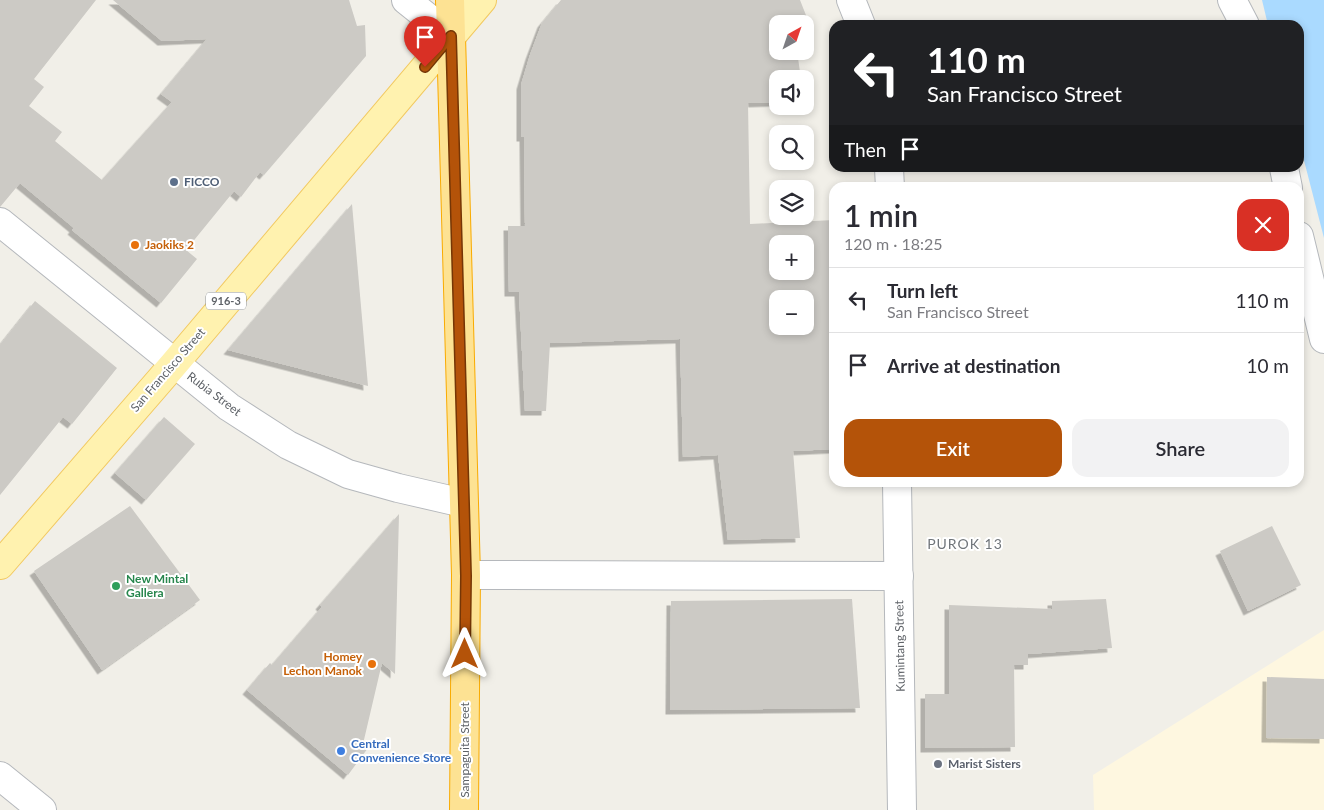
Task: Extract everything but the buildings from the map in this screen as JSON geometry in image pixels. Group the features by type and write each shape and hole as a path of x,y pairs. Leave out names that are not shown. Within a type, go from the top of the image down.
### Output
{"highway":[{"name":"Sampaguita Street","path":"450,0 466,576 464,810"}],"main road":[{"name":"San Francisco Street","path":"0,565 174,364 482,0"}],"street":[{"path":"406,0 451,36"},
{"path":"851,0 858,20"},
{"path":"1232,0 1242,20"},
{"name":"Rubia Street","path":"0,222 229,407 288,445 348,474 463,504"},
{"path":"1304,257 1324,339"},
{"name":"Kumintang Street","path":"897,487 902,810"},
{"path":"466,576 899,576"},
{"path":"0,776 42,810"}],"shaded area":[{"path":"1324,630 1324,810 1094,810 1093,775"}],"water":[{"path":"1262,0 1324,0 1324,238 1304,160 1304,20 1267,20"}],"place":[{"name":"FICCO","path":"174,182"},
{"name":"Jaokiks 2","path":"135,245"},
{"name":"New Mintal Gallera","path":"116,586"},
{"name":"Homey Lechon Manok","path":"372,664"},
{"name":"Central Convenience Store","path":"341,751"},
{"name":"Marist Sisters","path":"938,764"}],"district":[{"name":"PUROK 13","path":"965,544"}],"route":[{"path":"425,67 451,36 466,576 465,654"}]}
